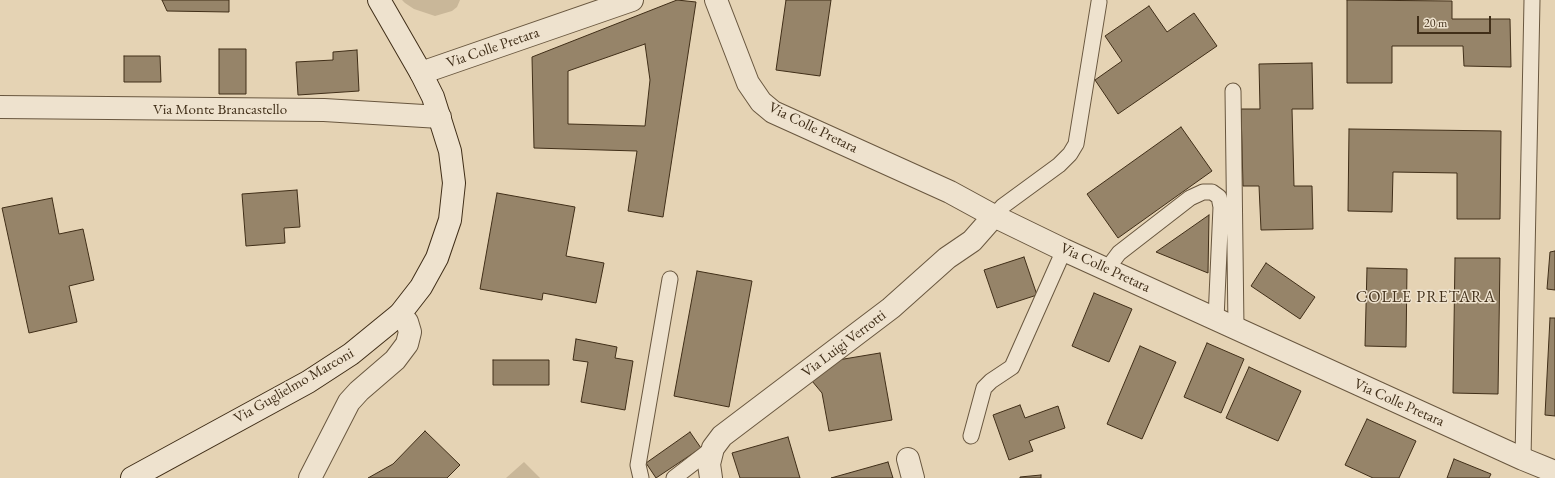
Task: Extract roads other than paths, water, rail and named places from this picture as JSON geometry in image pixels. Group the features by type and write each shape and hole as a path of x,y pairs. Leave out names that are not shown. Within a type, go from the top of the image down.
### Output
{"street":[{"name":"Via Guglielmo Marconi","path":"132,478 308,382 351,354 400,314 421,287 437,258 450,220 454,182 450,151 433,97 379,0"},
{"name":"Via Colle Pretara","path":"421,73 632,0"},
{"name":"Via Colle Pretara","path":"716,0 748,83 761,102 773,112 943,189 1064,250 1523,459 1555,472"},
{"name":"Via Monte Brancastello","path":"0,107 324,110 440,117"},
{"name":"Via Luigi Verrotti","path":"713,448 722,436 891,308 947,258 972,240 994,216"},
{"path":"310,478 349,402 359,391 395,360 407,344 410,332 407,322 400,314"},
{"path":"711,478 709,464 713,448"}],"lane":[{"path":"1523,459 1532,0"},
{"path":"994,216 1003,206 1060,165 1070,154 1076,144 1099,2"},
{"path":"1234,91 1236,328"},
{"path":"1109,270 1119,253 1190,198 1203,192 1212,192 1219,197 1221,207 1216,319"},
{"path":"970,436 984,388 991,381 1012,367 1064,250"},
{"path":"641,478 638,465 670,279"},
{"path":"674,478 713,448"}],"district":[{"name":"COLLE PRETARA","path":"1426,298"}]}
